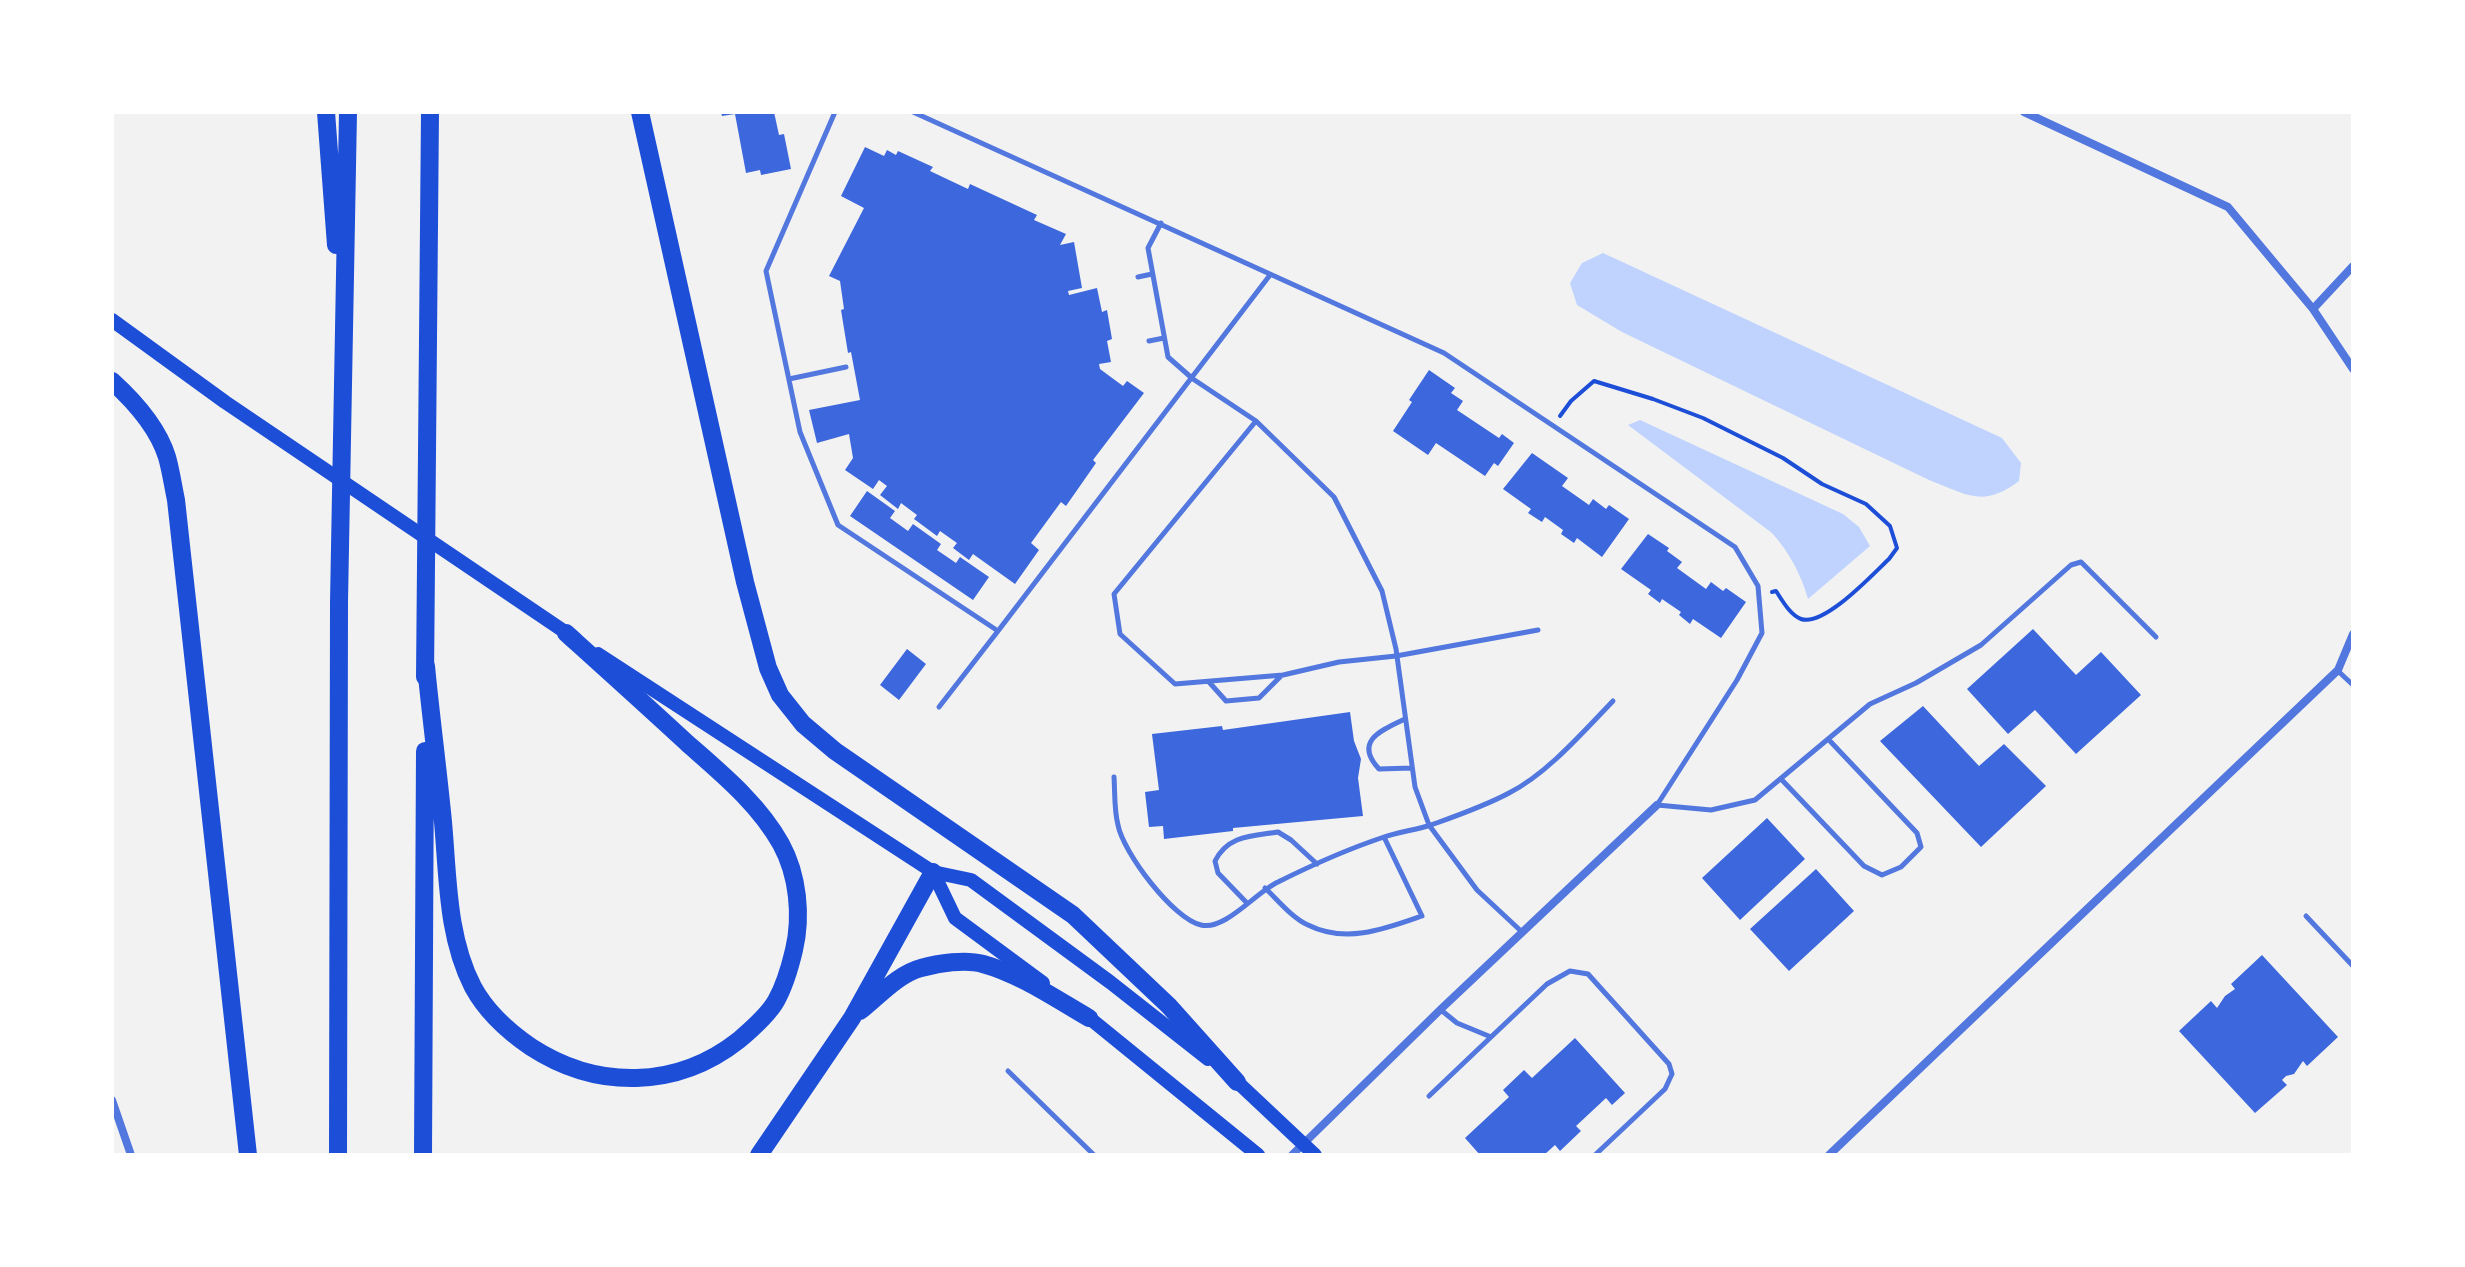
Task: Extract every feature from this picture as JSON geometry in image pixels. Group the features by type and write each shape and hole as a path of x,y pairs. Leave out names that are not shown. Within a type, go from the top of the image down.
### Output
{"highway":[{"path":"326,112 345,360"},
{"path":"338,1155 339,602 348,112"},
{"path":"423,1155 430,112"},
{"path":"640,112 745,582 768,668 780,695 803,724 835,751 1073,915 1169,1006 1237,1082"},
{"path":"112,381 149,424 166,454 176,500 248,1155"},
{"path":"426,666 452,914 460,955 474,989 494,1016 519,1039 548,1058 583,1072 618,1079 656,1078 692,1068 721,1054 750,1031 775,1003 789,971 797,935 798,904 783,846 764,819 735,786 566,633"},
{"path":"759,1155 852,1018 933,872"},
{"path":"852,1018 895,982 919,968 949,963 981,963 1022,980 1089,1018"}],"main road":[{"path":"112,320 225,402 566,633 933,872 971,880 1110,982 1237,1082 1315,1155"},
{"path":"933,872 955,918 1089,1018 1258,1155"}],"street":[{"path":"2024,112 2228,207 2313,309 2353,369"},
{"path":"2050,122 2055,112"},
{"path":"2313,309 2353,266"},
{"path":"1829,1155 2338,670 2353,634"},
{"path":"1292,1155 1657,805"},
{"path":"112,1100 131,1155"}],"lane":[{"path":"835,112 766,271 800,432 838,525 998,631"},
{"path":"913,112 1444,353 1735,547 1758,586 1762,633 1737,680 1657,805 1711,810 1755,800 1870,704 1916,683 1981,645 2071,565 2081,562 2156,637"},
{"path":"1161,223 1148,248 1168,357 1193,379 1256,421 1334,497 1382,591 1396,656 1415,787 1429,825 1477,890 1522,932"},
{"path":"1138,277 1152,274"},
{"path":"939,707 1270,275"},
{"path":"1149,341 1165,338"},
{"path":"789,379 846,367"},
{"path":"1256,421 1114,594 1120,634 1175,684 1283,675 1339,662 1396,656 1538,630"},
{"path":"2338,670 2353,685"},
{"path":"1208,681 1226,701 1259,698 1283,675"},
{"path":"1114,777 1118,826 1129,853 1164,899 1187,918 1201,926 1216,924 1230,918 1265,888 1317,864 1384,837 1429,825 1511,792 1560,755 1613,701"},
{"path":"1405,719 1383,729 1372,739 1367,750 1370,760 1379,769 1412,768"},
{"path":"1781,779 1864,866 1882,875 1901,867 1921,847 1917,833 1829,740"},
{"path":"1246,902 1218,873 1215,861 1221,849 1234,839 1278,832 1317,864"},
{"path":"1265,888 1306,925 1339,935 1374,932 1422,916 1384,837"},
{"path":"2306,916 2353,966"},
{"path":"1429,1096 1547,984 1570,971 1588,974 1669,1064 1672,1074 1665,1089 1595,1155"},
{"path":"1441,1009 1457,1023 1491,1037"},
{"path":"1008,1071 1094,1155"}],"path":[{"path":"1553,426 1571,401 1594,381 1618,387 1703,418 1783,458 1822,484 1866,504 1890,526 1897,548 1889,559 1824,617 1807,621 1797,618 1776,591 1759,596"}],"water":[{"path":"1603,253 2002,438 2021,463 2019,481 1985,497 1954,490 1622,332 1577,305 1570,283 1582,263"},
{"path":"1640,420 1843,514 1859,527 1870,546 1808,599 1794,564 1772,533 1628,425"}],"building":[{"path":"721,112 774,112 779,135 784,134 791,169 761,175 760,170 746,173 735,114 722,116"},
{"path":"865,147 884,156 887,150 896,155 898,151 933,167 930,171 968,189 970,184 1037,215 1034,220 1066,234 1060,245 1074,242 1082,288 1068,291 1069,295 1097,288 1102,312 1107,310 1112,339 1107,341 1111,362 1099,364 1100,369 1123,386 1127,381 1144,393 1093,460 1096,463 1066,506 1061,502 1031,543 1039,550 1015,584 973,554 969,560 953,548 957,543 940,531 937,536 914,519 917,515 901,503 898,509 880,495 887,486 879,480 873,489 845,470 853,458 849,434 817,443 809,410 860,400 851,352 848,353 840,281 829,276 864,208 841,196"},
{"path":"1429,370 1455,388 1451,393 1463,401 1457,410 1499,438 1502,434 1514,443 1498,466 1494,463 1485,476 1436,443 1428,455 1393,431"},
{"path":"1532,453 1568,478 1562,486 1589,505 1593,499 1606,509 1609,505 1629,519 1602,557 1577,538 1574,543 1561,534 1563,530 1545,517 1542,522 1528,513 1531,509 1503,489"},
{"path":"867,491 895,511 890,518 908,531 913,524 941,544 937,550 956,563 960,557 989,577 973,600 850,516"},
{"path":"1648,534 1669,548 1667,551 1682,562 1677,568 1706,589 1711,582 1746,602 1721,638 1693,619 1690,624 1679,615 1681,612 1662,599 1660,603 1648,594 1651,590 1621,569"},
{"path":"2033,629 2076,675 2101,652 2141,695 2076,754 2035,710 2008,734 1967,689"},
{"path":"907,649 926,664 899,700 880,685"},
{"path":"1923,706 1979,766 2004,744 2046,786 1981,847 1880,741"},
{"path":"1350,712 1354,741 1361,759 1358,778 1363,816 1233,828 1233,831 1164,839 1163,826 1149,827 1145,792 1159,790 1152,734 1222,726 1223,730"},
{"path":"1767,818 1805,859 1740,920 1702,878"},
{"path":"1816,869 1854,911 1789,971 1750,929"},
{"path":"2262,955 2338,1037 2307,1066 2303,1061 2294,1074 2286,1076 2282,1080 2287,1085 2255,1113 2179,1031 2211,1001 2217,1008 2225,996 2235,989 2231,984"},
{"path":"1575,1038 1625,1093 1612,1105 1606,1098 1576,1126 1581,1131 1560,1151 1555,1145 1544,1155 1480,1155 1465,1138 1509,1097 1503,1090 1524,1070 1532,1078"}]}
